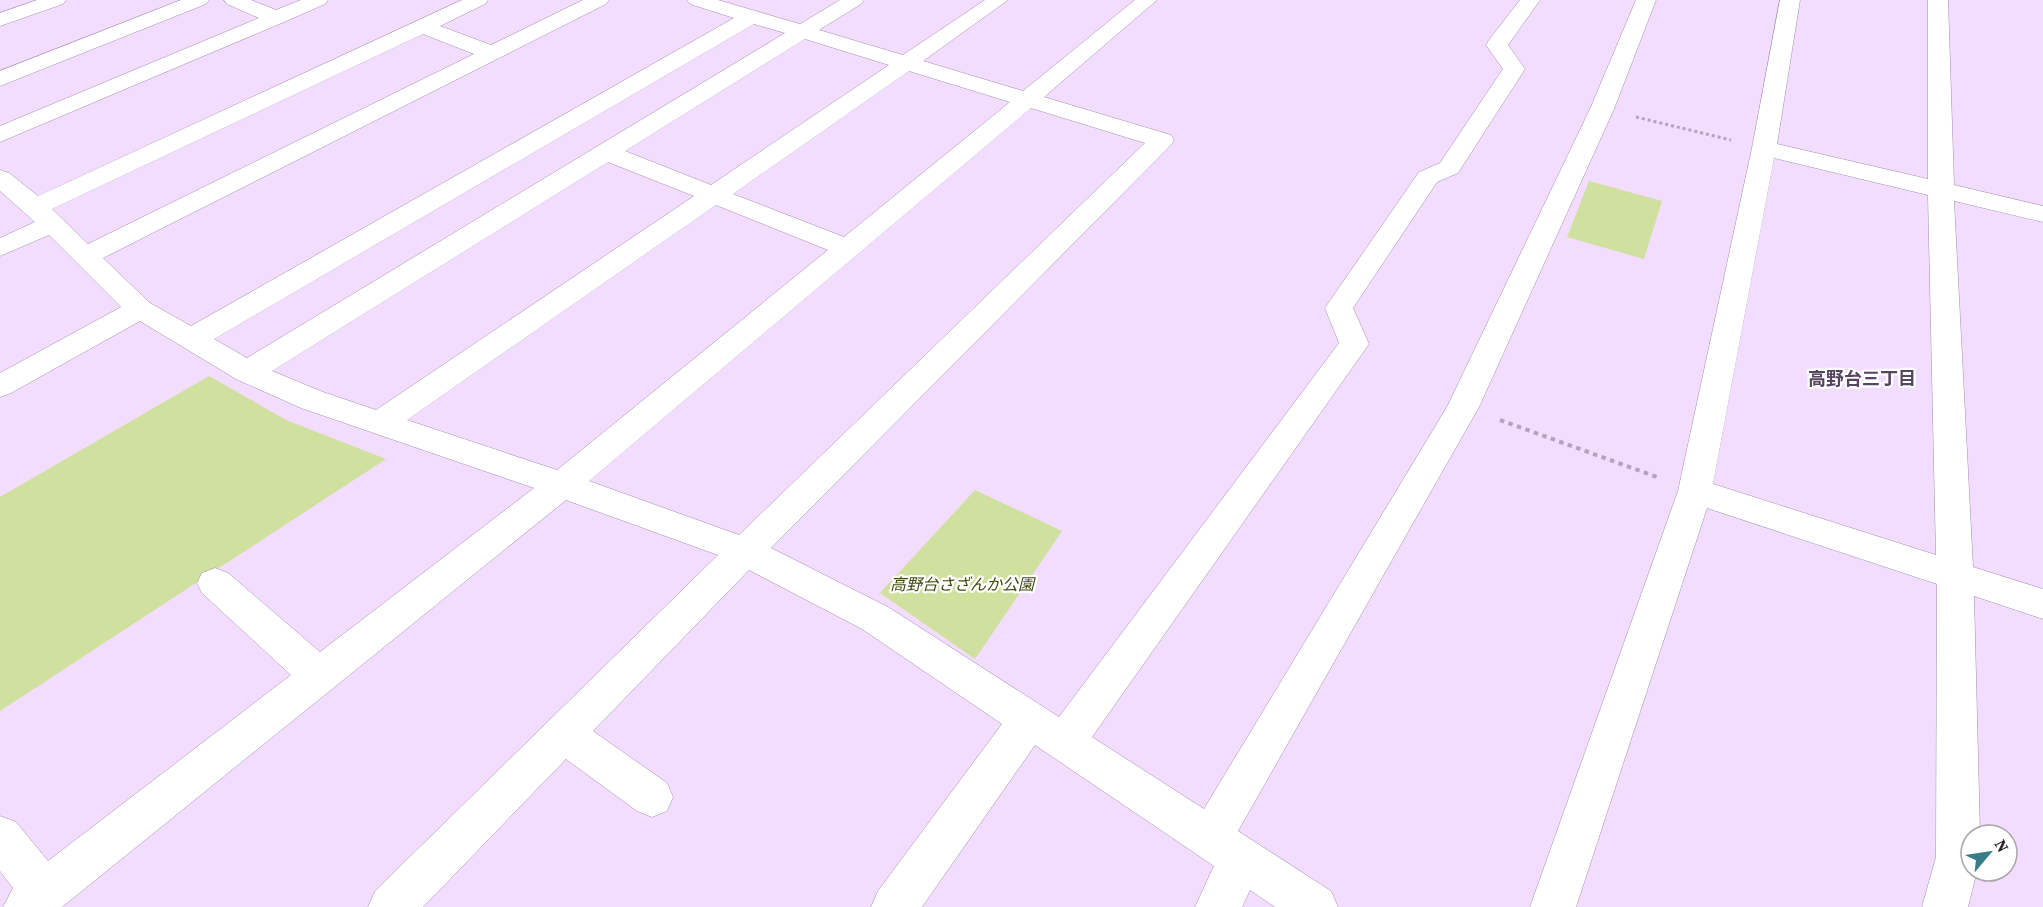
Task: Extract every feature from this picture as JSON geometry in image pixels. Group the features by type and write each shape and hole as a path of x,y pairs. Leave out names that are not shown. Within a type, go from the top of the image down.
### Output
{"street":[{"path":"0,20 56,0"},
{"path":"0,79 199,0"},
{"path":"234,0 277,18"},
{"path":"0,135 318,0"},
{"path":"0,248 43,216 478,0"},
{"path":"85,256 599,0"},
{"path":"391,907 745,551 1162,140 698,0"},
{"path":"248,372 854,0"},
{"path":"379,424 908,64 998,0"},
{"path":"0,837 35,900 562,485 1025,99 1148,0"},
{"path":"1064,743 1354,344 1339,308 1428,177 1449,168 1514,69 1497,45 1530,0"},
{"path":"1218,907 1225,850 1463,407 1602,109 1646,0"},
{"path":"1553,907 1695,491 1764,148 1790,0"},
{"path":"1938,0 1941,190 1955,576 1958,857 1945,907"},
{"path":"190,340 752,16"},
{"path":"422,26 492,53"},
{"path":"1764,148 2043,214"},
{"path":"606,152 847,248"},
{"path":"0,178 140,309 190,340 248,372 312,400 562,485 745,551 875,618 1315,907"},
{"path":"0,386 140,309"},
{"path":"1695,491 2043,604"},
{"path":"215,583 320,676"},
{"path":"894,907 1029,720"},
{"path":"564,733 652,797"}],"path":[{"path":"1602,109 1764,148"},
{"path":"1463,407 1695,491"}],"green space":[{"path":"1589,181 1662,201 1644,259 1567,237"},
{"path":"209,376 286,420 386,459 0,711 0,497"},
{"name":"高野台さざんか公園","path":"975,490 1062,531 975,659 880,593"}],"district":[{"name":"高野台三丁目","path":"1862,379"}]}
